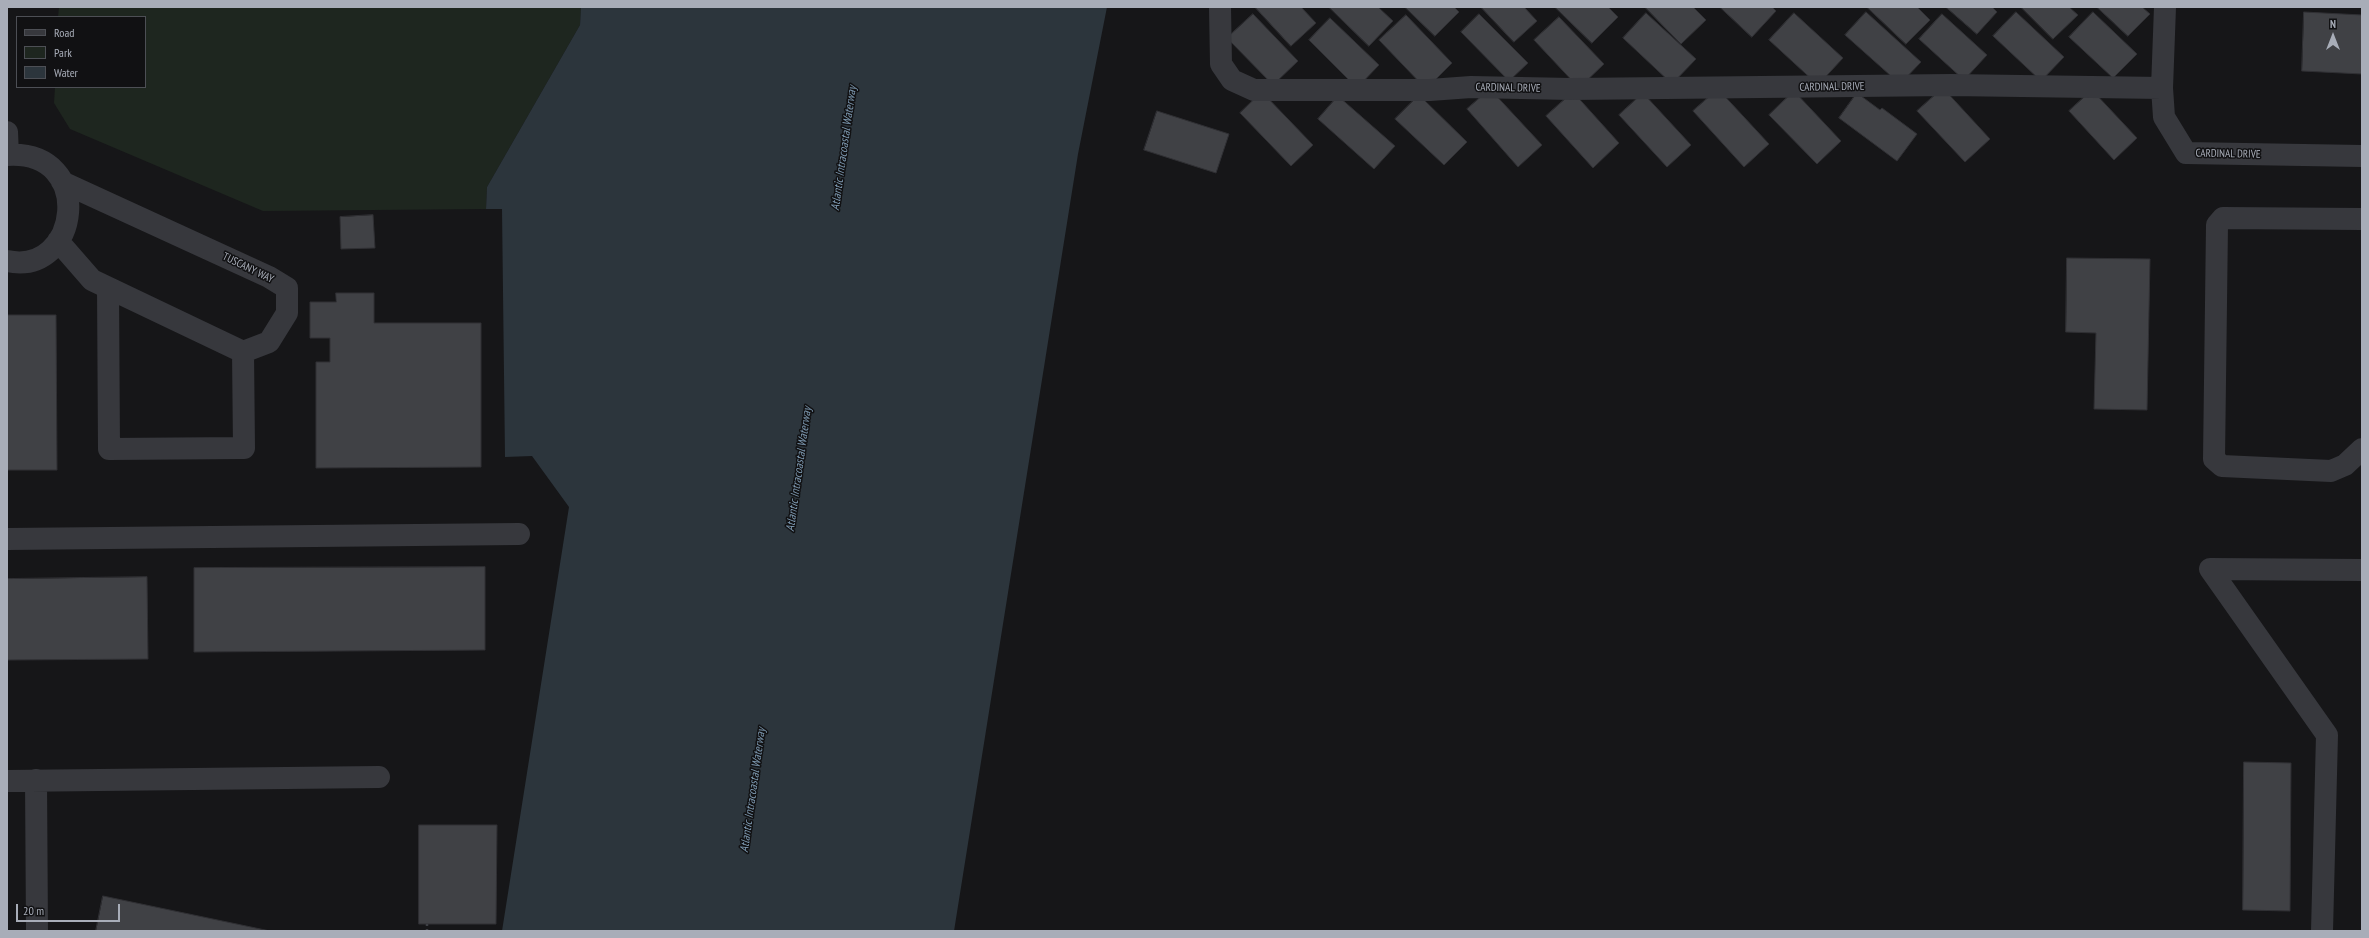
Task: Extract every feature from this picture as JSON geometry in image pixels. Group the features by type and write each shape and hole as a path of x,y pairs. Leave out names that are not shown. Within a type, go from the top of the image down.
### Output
{"street":[{"name":"CARDINAL DRIVE","path":"1220,7 1221,64 1232,80 1254,90 1430,90 1471,87 1571,89 1951,85 2162,88 2164,117 2186,153 2362,156"},
{"path":"2162,88 2165,7"},
{"name":"TUSCANY WAY","path":"7,132 7,155 24,155 40,160 52,169 62,182 68,196 70,212 66,228 58,241 46,253 31,260 7,261"},
{"name":"TUSCANY WAY","path":"62,182 269,277 287,288 287,313 269,342 243,352"},
{"path":"2362,219 2223,218 2217,225 2214,459 2222,466 2330,471 2344,465 2362,449 2362,435"},
{"path":"58,241 92,280 243,352 244,448 109,449 108,288"},
{"path":"7,539 519,534"},
{"path":"2322,931 2327,735 2210,569 2362,570"},
{"path":"7,781 380,777"},
{"path":"36,780 37,931"}],"path":[{"path":"427,924 427,931"}],"green space":[{"path":"59,7 581,7 580,25 487,187 486,209 263,211 70,129 54,103 55,88 146,88 146,16 58,16"}],"water":[{"name":"Atlantic Intracoastal Waterway","path":"581,7 1107,7 1078,154 954,931 502,931 569,507 532,456 505,457 502,209 486,209 487,187 580,25"}],"building":[{"path":"1255,7 1301,7 1316,23 1291,46"},
{"path":"1329,7 1378,7 1393,21 1369,46"},
{"path":"1405,7 1454,7 1459,12 1435,36"},
{"path":"1481,7 1524,7 1537,21 1514,42"},
{"path":"1555,7 1608,7 1618,17 1592,43"},
{"path":"1645,7 1693,7 1706,20 1681,44"},
{"path":"1720,7 1772,7 1776,11 1752,37"},
{"path":"1867,7 1917,7 1930,20 1906,44"},
{"path":"1946,7 1992,7 1997,12 1977,34"},
{"path":"2021,7 2069,7 2078,15 2053,39"},
{"path":"2097,7 2142,7 2150,14 2128,36"},
{"path":"1866,12 1921,62 1900,84 1845,35"},
{"path":"2016,12 2064,57 2041,81 1993,36"},
{"path":"2093,12 2137,54 2113,78 2069,37"},
{"path":"2304,12 2362,15 2362,74 2302,71"},
{"path":"1646,13 1696,59 1672,84 1623,38"},
{"path":"1794,13 1843,58 1818,85 1769,40"},
{"path":"1253,14 1298,61 1273,85 1227,38"},
{"path":"1479,14 1528,63 1509,81 1461,32"},
{"path":"1942,14 1987,55 1964,80 1919,39"},
{"path":"1406,15 1452,63 1426,89 1379,40"},
{"path":"1559,17 1604,64 1579,88 1534,40"},
{"path":"1330,18 1379,65 1357,88 1309,40"},
{"path":"1943,88 1990,139 1965,162 1917,111"},
{"path":"1490,89 1542,145 1518,167 1467,109"},
{"path":"1718,89 1769,144 1744,167 1693,111"},
{"path":"2092,90 2137,138 2114,160 2069,111"},
{"path":"1794,91 1841,141 1817,164 1769,115"},
{"path":"1262,92 1313,145 1291,166 1240,113"},
{"path":"1573,92 1619,143 1593,168 1546,116"},
{"path":"1643,93 1691,145 1667,167 1619,115"},
{"path":"1857,93 1880,110 1882,108 1917,134 1897,161 1839,118"},
{"path":"1419,95 1467,142 1444,165 1395,119"},
{"path":"1338,96 1395,146 1374,169 1318,119"},
{"path":"1157,111 1229,134 1216,173 1144,150"},
{"path":"373,215 375,248 341,249 340,217"},
{"path":"2067,258 2150,259 2147,410 2094,409 2096,333 2066,332"},
{"path":"336,293 374,293 374,323 481,323 481,467 316,468 316,362 330,362 330,338 310,338 310,302 336,302"},
{"path":"7,315 56,315 57,470 7,470"},
{"path":"485,567 485,650 194,652 194,568"},
{"path":"147,577 148,659 7,660 7,579"},
{"path":"2244,762 2291,763 2290,911 2243,910"},
{"path":"419,825 497,825 496,924 419,924"},
{"path":"103,896 270,931 96,931"}]}
